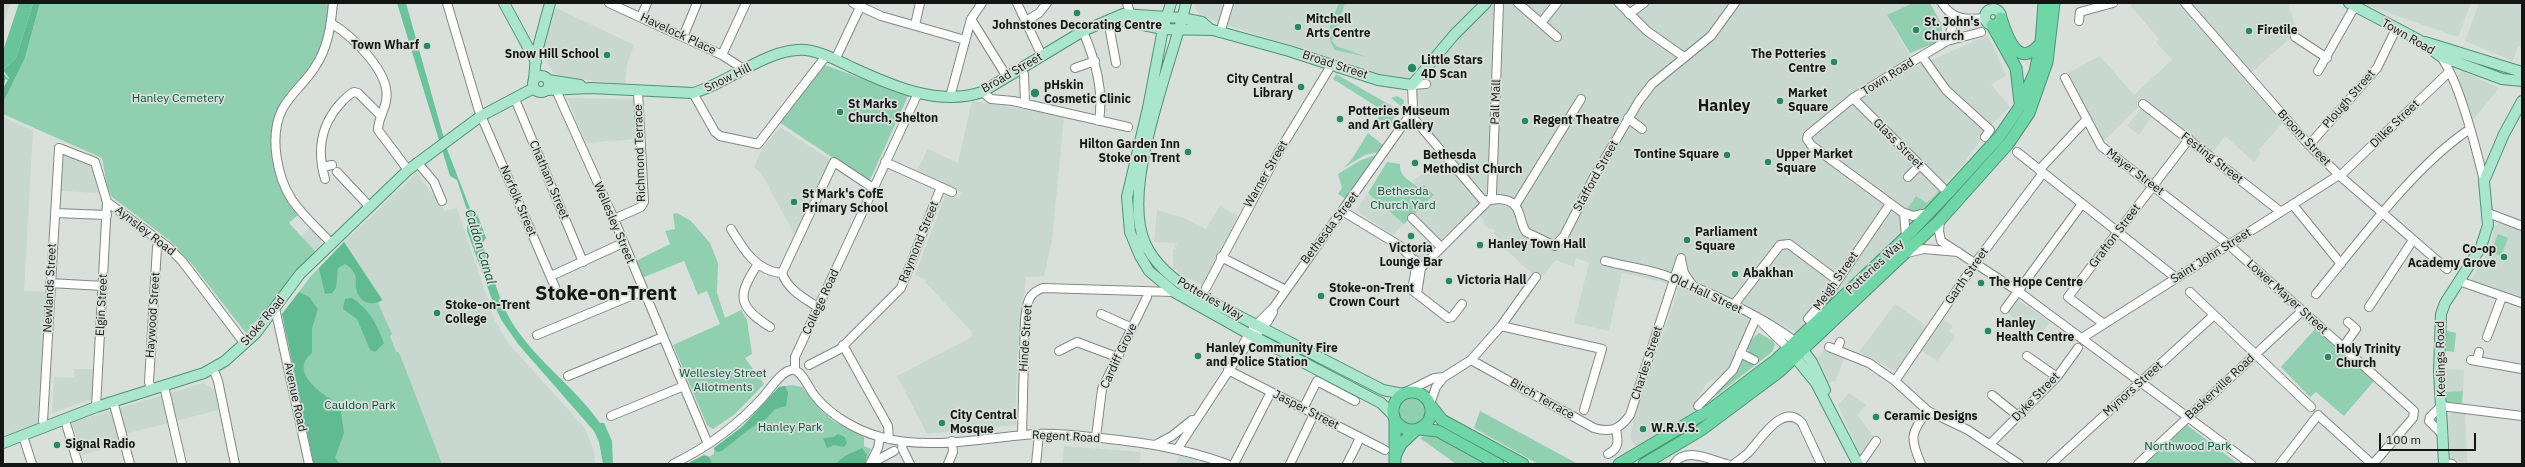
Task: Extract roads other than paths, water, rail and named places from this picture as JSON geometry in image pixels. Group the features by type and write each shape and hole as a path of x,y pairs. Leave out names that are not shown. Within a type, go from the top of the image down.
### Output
{"highway":[{"name":"Potteries Way","path":"1619,464 1710,410 1753,378 1792,345 1906,237 1929,213 1999,137 2020,108 2035,72 2041,42 2044,3"},
{"name":"Potteries Way","path":"1644,464 1728,411 1800,354 1940,220 2008,144 2029,113 2047,62 2055,6"},
{"path":"1999,10 2009,40 2016,50 2020,53 2030,52 2041,42"},
{"path":"1988,21 2016,68 2021,91 2020,108"},
{"path":"1395,461 1395,403 1404,393 1413,392 1423,395 1442,420 1523,464"},
{"path":"1395,461 1401,444 1429,420 1430,405"},
{"path":"1394,418 1404,428 1438,431 1498,464"}],"main road":[{"path":"504,3 521,31 536,62"},
{"path":"539,50 549,84 539,92 534,84 536,62 550,3"},
{"path":"1166,16 1171,3"},
{"name":"Potteries Way","path":"1186,3 1151,128 1141,174 1138,208 1141,233 1152,256 1171,276 1198,295 1383,390 1404,393"},
{"path":"1412,85 1454,35 1486,3"},
{"name":"Town Road","path":"2352,4 2418,40 2440,56"},
{"name":"Broad Street","path":"792,51 806,50 831,58 889,83 918,93 950,97 971,96 982,92 1084,31 1110,20 1128,8 1202,22 1216,31"},
{"path":"1988,10 1999,10 1999,22 1988,21 1988,10"},
{"name":"Potteries Way","path":"1166,16 1148,108 1129,187 1127,208 1130,232 1140,256 1149,271 1174,292 1252,335 1382,403 1394,418"},
{"name":"Broad Street","path":"1110,20 1179,30 1216,31 1332,64 1378,80 1412,85"},
{"path":"521,31 530,40 542,36"},
{"path":"2418,40 2460,57 2521,75"},
{"name":"Snow Hill","path":"549,84 638,92 693,93 707,89 775,55 792,51"},
{"path":"2440,56 2460,57"},
{"name":"Stoke Road","path":"3,443 96,407 164,386 213,368 225,361 245,344 275,308 300,274 369,206 417,162 481,116 515,99 534,84 539,76 549,84"},
{"path":"2484,181 2504,134 2522,101"},
{"name":"Keelings Road","path":"2446,464 2439,360 2440,314 2481,247 2488,225 2484,181"},
{"path":"1792,345 1820,375 1840,429 1859,464"}],"street":[{"path":"331,243 292,200 282,178 276,146 277,124 282,110 316,67 326,47 333,3"},
{"name":"Norfolk Street","path":"447,3 481,116 555,287"},
{"name":"Havelock Place","path":"610,3 722,55 745,70"},
{"path":"641,17 647,3"},
{"path":"682,37 697,3"},
{"path":"722,55 746,3"},
{"path":"916,25 920,3"},
{"path":"950,97 972,19 982,3"},
{"path":"1017,3 1042,56"},
{"path":"1026,21 1039,13 1047,3"},
{"name":"Pall Mall","path":"1489,201 1499,3"},
{"path":"1518,3 1557,37"},
{"path":"1541,23 1557,3"},
{"path":"1619,3 1647,31 1684,57"},
{"path":"1629,14 1644,3"},
{"name":"Stafford Street","path":"1515,206 1522,216 1526,232 1555,246 1564,236 1594,176 1628,118 1652,84 1711,36 1734,3"},
{"path":"1942,3 1949,13 1956,17 1988,21"},
{"path":"2079,21 2080,12 2113,3"},
{"name":"Broom Street","path":"2185,3 2309,145 2340,176 2413,240 2438,257 2448,269"},
{"path":"693,93 708,121 720,136 758,144 831,58 858,4 881,16 965,40"},
{"path":"1216,31 1227,4"},
{"path":"2318,71 2327,58 2352,4"},
{"path":"1947,41 1956,17"},
{"path":"972,19 1007,77"},
{"path":"1110,20 1116,62"},
{"path":"331,23 356,42 371,59 384,81 387,100 378,130 408,170"},
{"name":"Plough Street","path":"2309,145 2377,68 2396,29"},
{"path":"1084,31 1095,61 1100,91 1099,121"},
{"name":"Town Road","path":"1890,204 1811,145 1807,139 1808,135 1853,98 1947,41 1981,32"},
{"path":"2294,37 2327,58"},
{"path":"1922,56 1946,90 1990,130 1985,137"},
{"name":"Town Road","path":"2440,56 2449,72 2470,129 2484,181"},
{"path":"2453,82 2460,57"},
{"path":"1075,68 1095,61"},
{"name":"Warner Street","path":"1206,288 1221,257 1278,152 1332,64"},
{"path":"1021,69 1024,74 1025,104"},
{"name":"Dilke Street","path":"2340,176 2449,72"},
{"name":"Mayer Street","path":"2065,78 2101,146 2229,245"},
{"name":"Wellesley Street","path":"549,84 614,220 708,444"},
{"path":"1412,85 1426,84"},
{"name":"Bethesda Street","path":"1200,412 1258,326 1270,318 1274,307 1311,252 1344,212 1410,114 1413,107 1412,85"},
{"name":"Richmond Terrace","path":"614,220 641,208 644,202 638,92"},
{"path":"982,92 991,99 1025,104 1128,127"},
{"name":"College Road","path":"795,370 795,357 918,93"},
{"path":"325,179 322,167 321,146 324,129 335,110 348,94 358,94 381,116"},
{"name":"Glass Street","path":"1853,98 1943,188"},
{"name":"Chatham Street","path":"515,99 583,262"},
{"path":"1410,114 1482,199 1489,201 1500,199 1515,206 1576,113 1580,99"},
{"name":"Festing Street","path":"2143,104 2281,212"},
{"path":"1628,118 1642,129"},
{"name":"Garth Street","path":"1894,381 1976,262 2041,172 2087,119"},
{"path":"2316,294 2383,213 2450,142 2470,129"},
{"name":"Grafton Street","path":"2104,324 2068,297 2189,140"},
{"name":"Aynsley Road","path":"59,148 95,162 107,202 160,241 194,275 245,344"},
{"name":"Newlands Street","path":"46,427 43,421 59,148"},
{"path":"2019,157 2041,172 2176,278"},
{"path":"417,162 434,182 442,201"},
{"path":"782,273 834,162 874,188"},
{"path":"885,162 952,192"},
{"path":"1908,177 1920,166"},
{"path":"322,167 334,169 369,206"},
{"name":"Saint John Street","path":"2082,338 2340,176"},
{"name":"Raymond Street","path":"809,365 843,345 901,288 941,187"},
{"path":"1415,292 1422,268 1441,247 1489,201"},
{"name":"Elgin Street","path":"96,407 107,202"},
{"path":"1890,204 1904,213 1913,216 1929,213"},
{"name":"Meigh Street","path":"1808,319 1827,296 1890,204"},
{"path":"2005,309 2019,292 2082,204"},
{"path":"2293,205 2341,264"},
{"path":"1344,212 1400,246 1422,268"},
{"path":"55,213 107,215"},
{"path":"1904,213 1906,237"},
{"path":"2488,213 2522,226"},
{"path":"1412,218 1441,247"},
{"path":"1940,220 1939,231 1941,240 2019,292 2251,464"},
{"path":"731,228 745,250 758,264 766,270 782,273 791,288 818,308"},
{"path":"2369,307 2413,240"},
{"name":"Haywood Street","path":"151,389 149,382 158,247 160,241"},
{"path":"550,276 624,244"},
{"path":"1733,306 1780,245 1789,244 1837,280"},
{"name":"Lower Mayer Street","path":"2229,245 2414,410 2414,414 2372,464"},
{"path":"1907,253 1924,250 1961,252"},
{"path":"1221,257 1286,290"},
{"name":"Charles Street","path":"1616,429 1623,425 1630,415 1676,280 1677,266 1681,258 1684,273 1694,286"},
{"path":"1415,260 1415,292"},
{"name":"Old Hall Street","path":"1605,261 1694,286 1757,319 1792,345"},
{"path":"758,264 743,288 744,303 749,311 770,327"},
{"path":"1430,405 1436,387 1444,377 1471,360 1501,326 1536,277"},
{"path":"2459,281 2522,303"},
{"path":"50,283 103,286"},
{"name":"Hinde Street","path":"1022,435 1026,320 1027,303 1030,296 1042,288 1174,292"},
{"path":"537,335 643,291"},
{"path":"1415,292 1448,318 1452,317 1462,304"},
{"path":"2190,292 2311,407"},
{"path":"2487,337 2502,296"},
{"name":"Cardiff Grove","path":"1096,438 1102,389 1146,299 1154,303"},
{"path":"1274,307 1274,334"},
{"name":"Avenue Road","path":"275,308 309,464"},
{"name":"Baskerville Road","path":"2138,464 2302,311"},
{"path":"1101,314 1132,328"},
{"name":"Mynors Street","path":"2051,464 2142,383 2214,315"},
{"path":"267,318 280,331"},
{"path":"1698,406 1733,370 1757,319"},
{"path":"2343,347 2356,329 2348,322"},
{"path":"1501,326 1602,349 1584,410"},
{"path":"568,376 663,337"},
{"path":"1059,351 1077,342 1117,357"},
{"path":"843,345 888,426 888,439"},
{"path":"1829,347 1838,346 1869,364 1894,381 1928,411 1968,430 2020,464"},
{"name":"Dyke Street","path":"1990,444 2057,378 2078,348"},
{"path":"2479,352 2474,361 2522,369"},
{"path":"1740,353 1754,360"},
{"path":"2027,356 2057,378"},
{"name":"Birch Terrace","path":"1471,360 1594,428 1604,431 1616,429"},
{"path":"213,368 218,381 235,464"},
{"path":"673,464 708,444 751,411 786,371 795,370"},
{"name":"Regent Road","path":"795,370 801,375 814,396 830,412 853,426 888,439 919,444 1039,434 1096,438 1157,444 1178,448 1227,464"},
{"name":"Jasper Street","path":"1228,370 1384,450"},
{"path":"1404,393 1434,378 1444,377"},
{"path":"1303,409 1316,380 1355,401"},
{"path":"164,386 182,464"},
{"path":"611,416 684,386"},
{"path":"1234,464 1271,392"},
{"path":"1992,395 2018,416"},
{"path":"113,401 130,464"},
{"path":"2441,406 2522,416"},
{"path":"1921,464 1913,447 1913,436 1914,430 1928,411"},
{"path":"1157,444 1172,436 1200,412"},
{"path":"1178,448 1200,412"},
{"path":"1290,464 1314,414"},
{"path":"2280,464 2318,415 2372,464"},
{"path":"1734,464 1747,454 1777,421 1789,416 1798,418 1802,423 1821,464"},
{"path":"65,420 78,464"},
{"path":"1608,454 1622,444 1616,429"},
{"path":"1036,464 1039,434"},
{"path":"23,436 32,464"},
{"path":"870,464 878,448 880,437"},
{"path":"1347,464 1360,438"},
{"path":"948,464 953,452 952,441"},
{"path":"1859,464 1876,441"},
{"path":"903,442 902,448 910,464"},
{"path":"870,464 894,451"},
{"path":"1674,464 1682,456 1692,455 1726,464"}],"water":[{"path":"19,3 33,3 16,58 3,70 3,51"},
{"name":"Caldon Canal","path":"397,3 406,3 447,149 471,211 476,211 486,238 482,244 498,293 506,312 531,348 590,410 600,423 604,423 612,441 613,464 603,464 599,442 594,431 518,344 502,321 494,305 467,231 468,213 457,180 450,176"}],"waterway":[{"path":"3,74 7,79"},
{"path":"3,84 5,77"}],"place":[{"name":"Johnstones Decorating Centre","path":"1077,13"},
{"name":"Mitchell Arts Centre","path":"1298,27"},
{"name":"St. John's Church","path":"1916,30"},
{"name":"Firetile","path":"2249,31"},
{"name":"Town Wharf","path":"427,46"},
{"name":"Snow Hill School","path":"607,55"},
{"name":"The Potteries Centre","path":"1834,62"},
{"name":"Little Stars 4D Scan","path":"1412,68"},
{"name":"City Central Library","path":"1301,87"},
{"name":"pHskin Cosmetic Clinic","path":"1035,93"},
{"name":"Market Square","path":"1780,101"},
{"name":"St Marks Church, Shelton","path":"840,112"},
{"name":"Potteries Museum and Art Gallery","path":"1340,119"},
{"name":"Regent Theatre","path":"1525,121"},
{"name":"Hilton Garden Inn Stoke on Trent","path":"1188,152"},
{"name":"Tontine Square","path":"1727,155"},
{"name":"Upper Market Square","path":"1768,162"},
{"name":"Bethesda Methodist Church","path":"1415,163"},
{"name":"St Mark's CofE Primary School","path":"794,202"},
{"name":"Victoria Lounge Bar","path":"1411,236"},
{"name":"Parliament Square","path":"1687,240"},
{"name":"Hanley Town Hall","path":"1480,245"},
{"name":"Co-op Academy Grove","path":"2504,257"},
{"name":"Abakhan","path":"1735,274"},
{"name":"Victoria Hall","path":"1449,281"},
{"name":"The Hope Centre","path":"1981,283"},
{"name":"Stoke-on-Trent Crown Court","path":"1321,296"},
{"name":"Stoke-on-Trent College","path":"437,313"},
{"name":"Hanley Health Centre","path":"1988,331"},
{"name":"Hanley Community Fire and Police Station","path":"1198,356"},
{"name":"Holy Trinity Church","path":"2328,357"},
{"name":"Ceramic Designs","path":"1876,417"},
{"name":"City Central Mosque","path":"942,423"},
{"name":"W.R.V.S.","path":"1643,429"},
{"name":"Signal Radio","path":"57,445"}],"district":[{"name":"Hanley","path":"1724,106"},
{"name":"Stoke-on-Trent","path":"606,294"}],"park label":[{"name":"Hanley Cemetery","path":"178,99"},
{"name":"Bethesda Church Yard","path":"1403,199"},
{"name":"Wellesley Street Allotments","path":"723,381"},
{"name":"Cauldon Park","path":"360,406"},
{"name":"Hanley Park","path":"790,428"},
{"name":"Northwood Park","path":"2188,447"}]}
